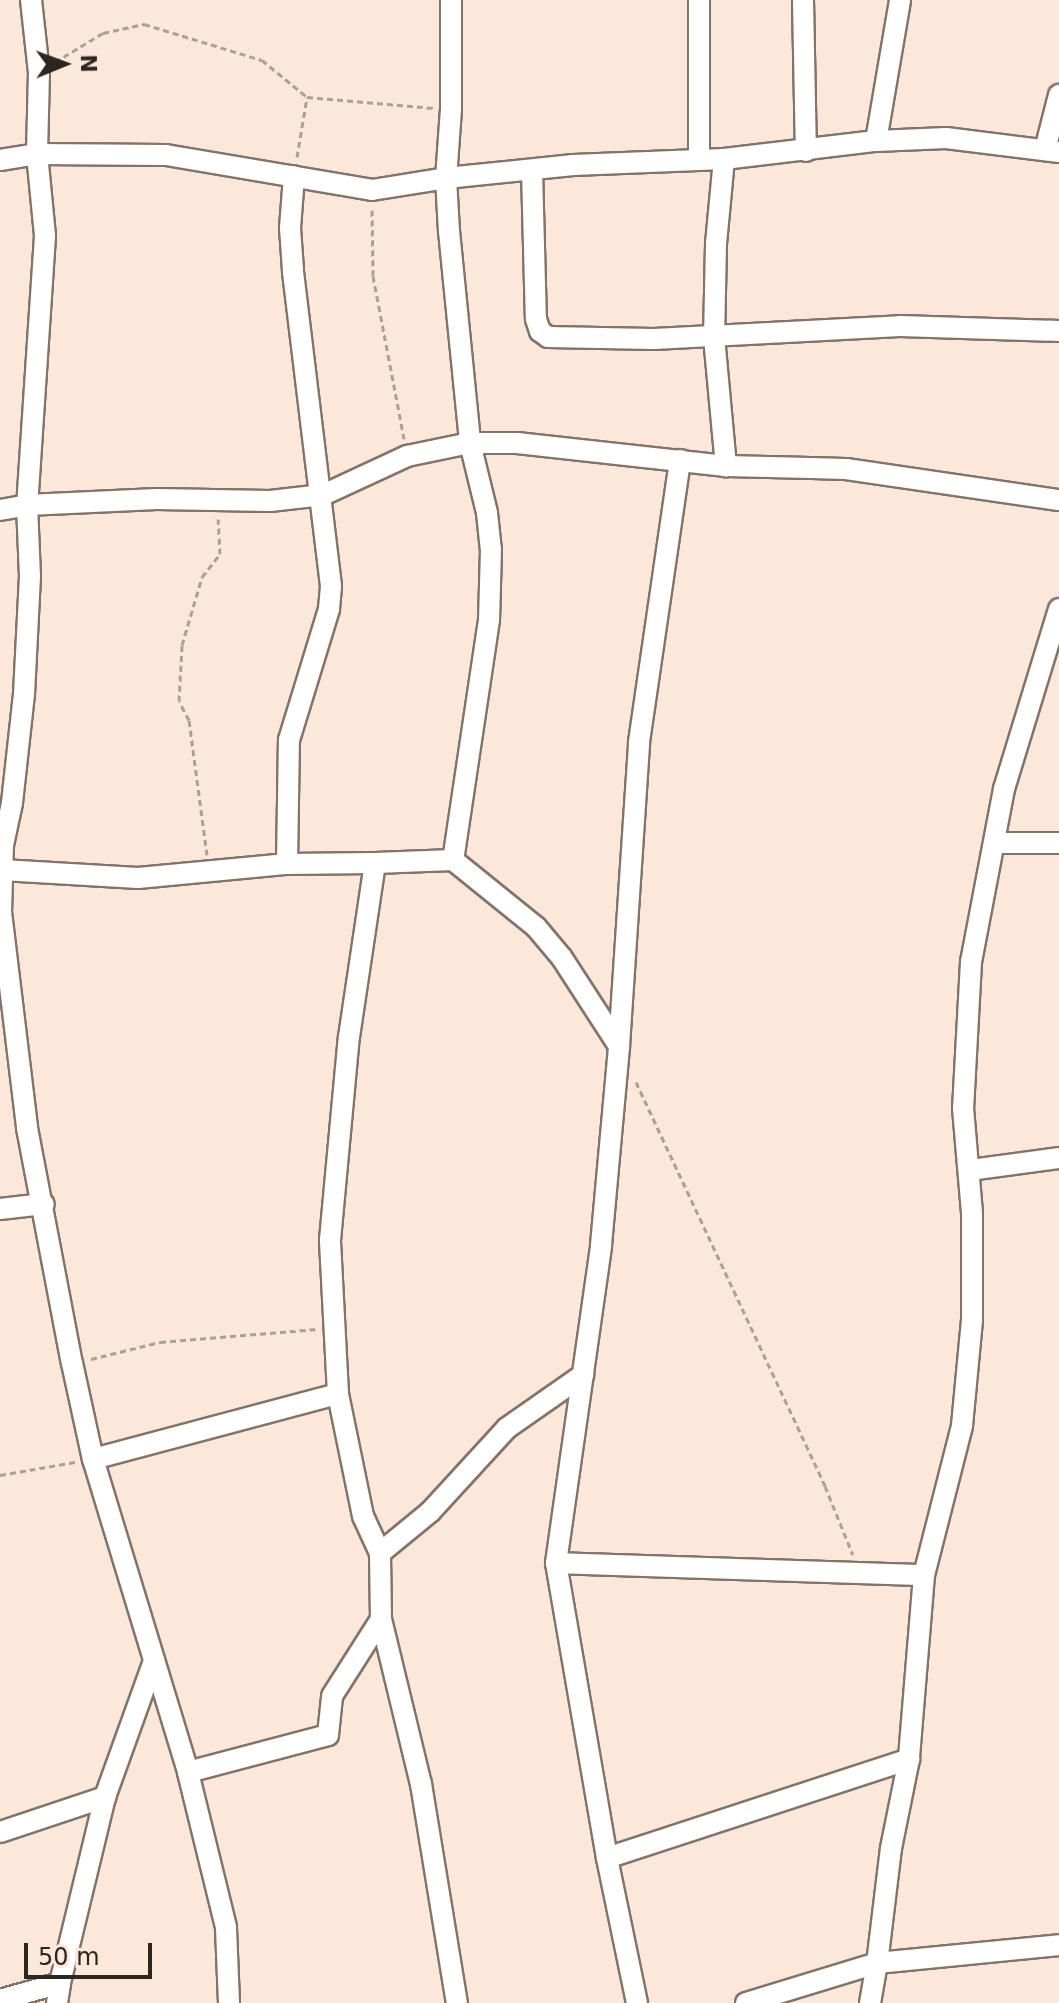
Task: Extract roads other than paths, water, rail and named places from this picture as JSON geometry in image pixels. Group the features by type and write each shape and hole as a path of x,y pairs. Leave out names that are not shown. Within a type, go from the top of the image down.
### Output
{"street":[{"path":"31,0 39,72 37,154 45,236 27,505 30,564 24,694 15,781 1,845 1,912 27,1128 44,1204 72,1363 93,1459 188,1772 226,1927 229,2003"},
{"path":"451,0 451,109 446,178 470,443 487,513 491,549 489,620 453,860"},
{"path":"699,0 699,159"},
{"path":"803,0 806,151"},
{"path":"876,141 900,0"},
{"path":"0,160 37,154 166,155 372,190 446,178 724,159 876,141 946,138 1052,151 1059,95"},
{"path":"724,159 714,337 726,466"},
{"path":"532,170 534,278 540,331 548,337 714,337 900,326 1059,331"},
{"path":"287,864 289,740 331,598 323,495 292,257 294,176"},
{"path":"0,510 27,505 270,501 323,495 407,456 470,443 517,443 726,466 846,469 1059,500"},
{"path":"637,2003 607,1858 556,1563 601,1245 619,1046 639,742 680,460"},
{"path":"870,2003 891,1848 909,1759 924,1575 962,1426 972,1320 970,1170 963,1108 966,1024 975,933 1004,789 1024,714 1055,638 1059,609"},
{"path":"994,843 1059,843"},
{"path":"2,870 138,878 287,864 453,860 536,927 562,958 619,1046"},
{"path":"375,863 349,1037 330,1240 338,1394 363,1516 380,1553 381,1619 421,1784 457,2003"},
{"path":"970,1170 1059,1158"},
{"path":"0,1209 44,1204"},
{"path":"380,1553 430,1512 507,1428 583,1375"},
{"path":"93,1459 338,1394"},
{"path":"556,1563 924,1575"},
{"path":"188,1772 328,1735 332,1696 381,1619"},
{"path":"0,2000 58,1993 105,1797 154,1661"},
{"path":"607,1858 909,1759"},
{"path":"0,1832 105,1797"},
{"path":"746,2003 877,1963 1059,1945"}]}
